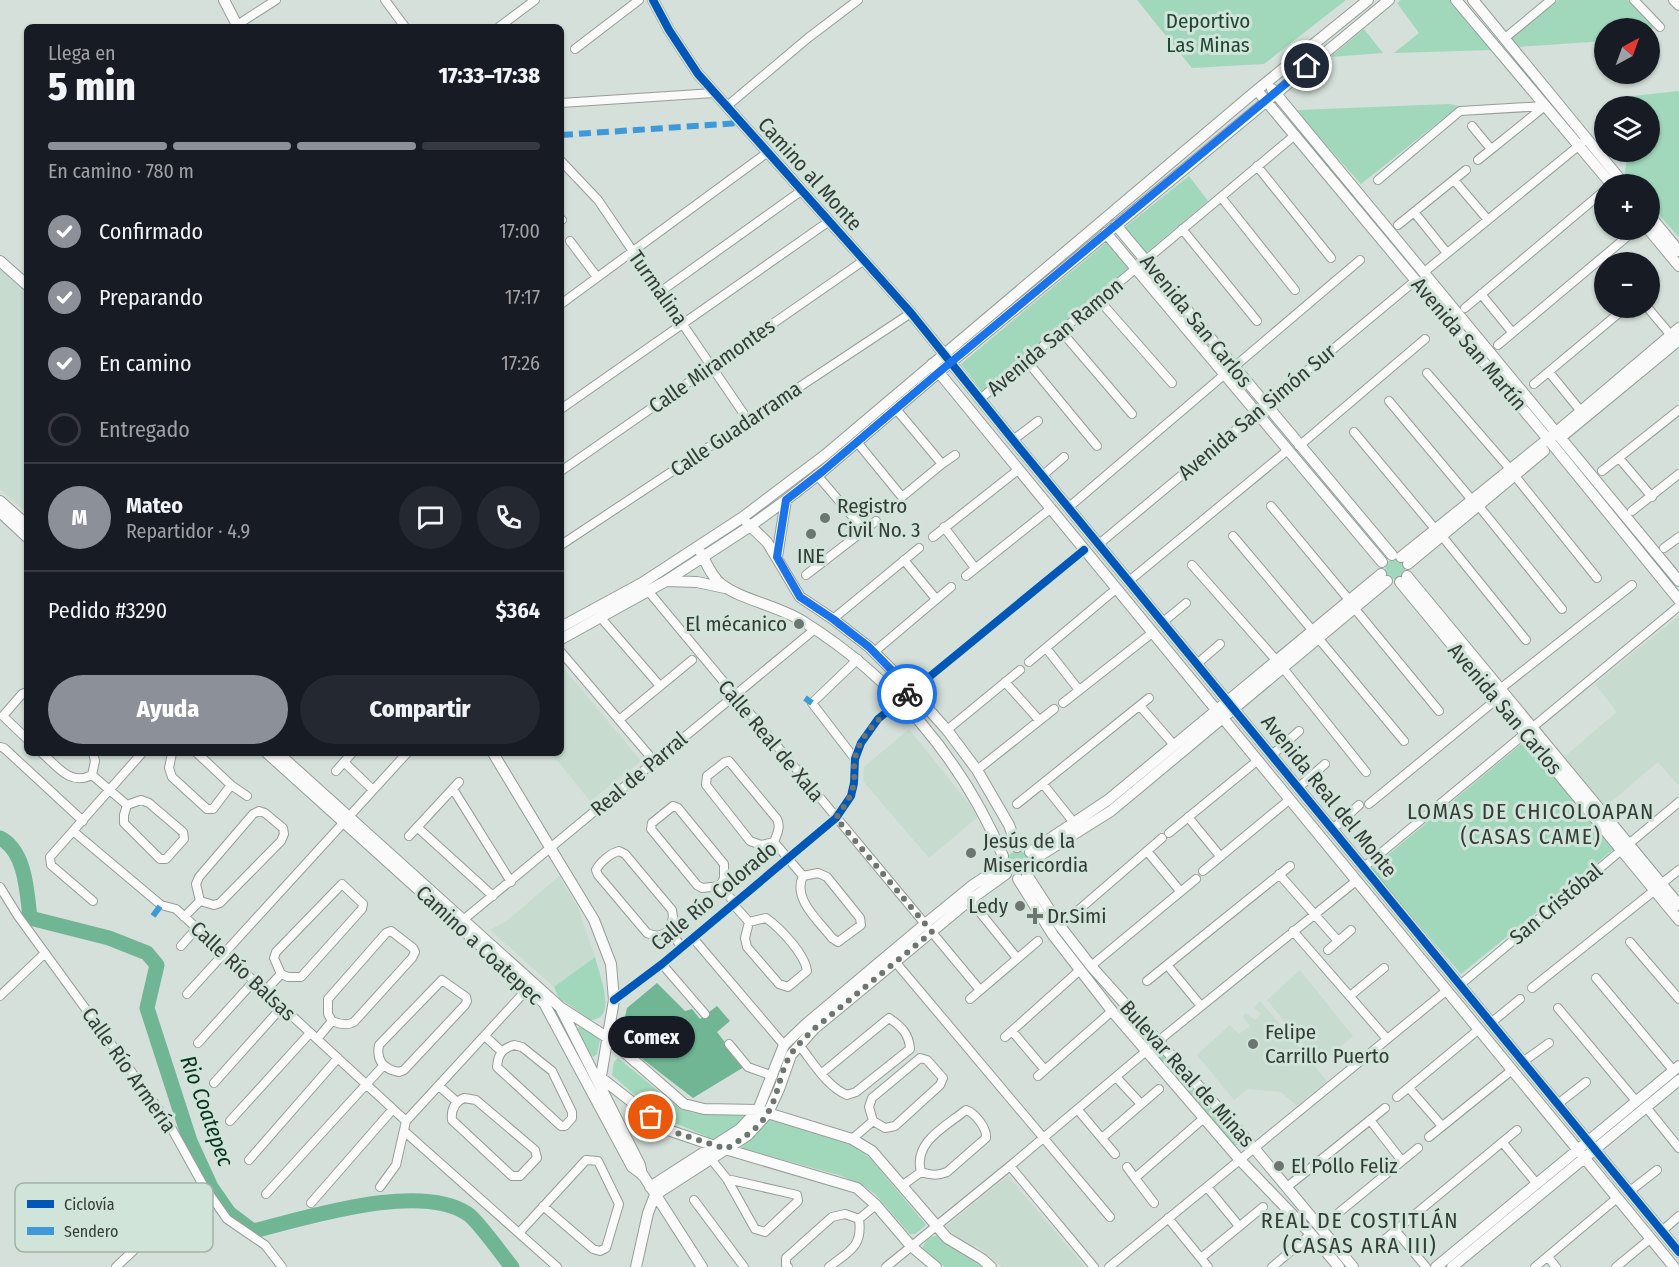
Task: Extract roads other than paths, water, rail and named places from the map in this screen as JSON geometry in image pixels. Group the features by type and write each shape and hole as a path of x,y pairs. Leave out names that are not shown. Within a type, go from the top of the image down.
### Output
{"street":[{"path":"224,0 236,24"},
{"path":"240,24 276,0"},
{"path":"385,0 403,24"},
{"path":"503,24 535,0"},
{"path":"575,48 639,0"},
{"name":"Camino al Monte","path":"653,0 669,30 698,74 911,313 951,363"},
{"path":"726,107 808,38 858,0"},
{"path":"564,626 645,587 666,581 786,500 896,409 935,368 944,354 1257,90 1368,0"},
{"path":"564,637 601,618 645,587 825,455 935,368 951,363 1389,0"},
{"path":"1473,0 1505,38 1604,174"},
{"path":"1505,38 1551,0"},
{"path":"1634,0 1651,18"},
{"path":"1674,0 1679,5"},
{"path":"1458,1 1545,106 1614,174"},
{"name":"Avenida San Martín","path":"1266,83 1270,97 1295,135 1420,276"},
{"name":"Avenida San Martín","path":"1257,90 1270,97 1554,438 1679,581"},
{"path":"564,103 714,93"},
{"path":"1478,160 1545,106"},
{"path":"1378,180 1460,111 1545,106"},
{"path":"1472,126 1491,149"},
{"name":"Avenida San Ramon","path":"980,399 1295,135"},
{"name":"Avenida San Simón Sur","path":"1099,544 1583,143"},
{"path":"564,302 768,152"},
{"name":"Turmalina","path":"564,164 598,200 748,420"},
{"path":"1257,166 1331,258"},
{"path":"1398,225 1466,170"},
{"path":"1454,180 1488,220"},
{"path":"660,292 801,191"},
{"path":"1221,197 1295,290"},
{"path":"1465,308 1594,199"},
{"path":"1414,212 1448,253"},
{"path":"564,407 828,222"},
{"name":"Avenida San Carlos","path":"1116,225 1146,260 1230,371"},
{"path":"1660,228 1679,251"},
{"path":"1182,230 1257,321"},
{"name":"Avenida San Carlos","path":"1106,233 1261,408 1299,446 1396,560"},
{"path":"1498,345 1623,240"},
{"path":"1657,240 1679,266"},
{"path":"570,241 597,277"},
{"path":"1069,507 1360,260"},
{"path":"0,261 24,282"},
{"name":"Calle Miramontes","path":"564,469 863,261"},
{"path":"1481,294 1512,332"},
{"path":"1099,300 1172,383"},
{"name":"Calle Guadarrama","path":"564,543 911,313"},
{"path":"1534,384 1613,318"},
{"path":"1031,856 1111,811 1219,714 1384,578 1396,560 1439,533 1676,336 1658,318"},
{"path":"1061,331 1132,414"},
{"path":"1299,446 1425,339"},
{"path":"1026,360 1097,446"},
{"name":"Avenida Real del Monte","path":"951,363 1679,1252"},
{"name":"Avenida Real del Monte","path":"935,368 1674,1267"},
{"path":"1549,372 1583,414"},
{"path":"1428,374 1513,472 1597,578"},
{"path":"1389,401 1562,609"},
{"name":"Avenida San Carlos","path":"1261,408 1288,450 1396,560"},
{"path":"896,409 942,464"},
{"path":"1602,471 1679,410"},
{"path":"1013,440 1038,421"},
{"path":"1354,432 1526,640"},
{"name":"Avenida San Martín","path":"1554,438 1679,600"},
{"path":"857,442 899,499 955,455"},
{"path":"1129,581 1288,450"},
{"path":"1042,476 1064,457"},
{"path":"1619,458 1652,496"},
{"path":"933,537 1018,470"},
{"path":"1632,511 1679,474"},
{"path":"817,475 864,530"},
{"path":"777,557 786,500"},
{"path":"0,501 24,522"},
{"path":"1271,506 1439,711"},
{"path":"966,576 1050,509"},
{"path":"0,512 24,534"},
{"path":"697,547 719,583 792,615 815,628 858,658 901,700 961,777 992,831 1004,865 1023,877 1033,868 1031,856 1017,847 1009,825 977,770 947,729 874,652 833,619 800,597 767,542 749,527 742,517"},
{"path":"806,574 876,520"},
{"path":"944,527 975,568"},
{"path":"1233,536 1404,741"},
{"path":"1664,548 1679,537"},
{"path":"833,619 919,548"},
{"path":"855,759 861,743 878,719 1084,550"},
{"path":"904,560 936,599"},
{"path":"1384,578 1404,579 1396,560"},
{"path":"1192,565 1280,664 1366,772"},
{"name":"Avenida San Carlos","path":"1404,579 1658,887 1679,920"},
{"path":"666,581 697,582 731,590"},
{"path":"1370,804 1498,694 1632,585"},
{"name":"Calle Real de Xala","path":"645,587 980,990"},
{"path":"874,652 951,587"},
{"path":"1029,662 1116,589"},
{"path":"1163,622 1186,603"},
{"path":"1364,867 1679,606"},
{"path":"601,618 660,686"},
{"name":"Real de Parral","path":"463,920 815,628"},
{"path":"1063,703 1152,633"},
{"path":"1197,664 1220,644"},
{"path":"1046,648 1079,690"},
{"path":"564,656 654,761"},
{"path":"855,759 812,703 858,658"},
{"path":"619,720 692,660"},
{"path":"947,729 1020,670"},
{"path":"1005,682 1039,720"},
{"path":"24,693 3,716 24,736"},
{"path":"1017,804 1149,698"},
{"path":"1140,706 1174,745"},
{"path":"977,770 1054,709"},
{"path":"1031,856 1108,800 1174,745 1219,714"},
{"path":"1272,755 1299,731"},
{"path":"0,747 4,748 83,821"},
{"path":"45,756 68,777 76,779 85,779 92,775 95,762 94,756"},
{"path":"93,901 51,865 50,857 139,756"},
{"path":"171,756 169,768 172,777 207,810 213,809 231,785"},
{"path":"200,756 231,785 247,796"},
{"name":"Camino a Coatepec","path":"271,756 463,920 530,985 544,1004 632,1167 643,1175"},
{"name":"Camino a Coatepec","path":"281,756 346,820 530,985 560,1007 598,1078 643,1175 702,1267"},
{"path":"336,771 349,756"},
{"path":"187,994 404,756"},
{"path":"495,756 594,920 611,964 614,1000 608,1038 593,1095"},
{"name":"Calle Río Colorado","path":"614,1000 662,964 836,818 851,796 855,759"},
{"path":"1060,926 1257,761"},
{"path":"344,762 373,790"},
{"path":"725,762 732,763 777,819 779,823 774,842 760,845 750,841 706,785 707,776 725,762"},
{"path":"1299,787 1325,764"},
{"path":"92,775 127,805"},
{"path":"1043,784 1075,824"},
{"path":"409,836 456,785 511,882"},
{"path":"141,800 149,803 183,832 184,839 166,859 160,858 124,823 127,805 141,800"},
{"path":"1203,871 1289,800"},
{"name":"San Cristóbal","path":"1461,984 1679,802"},
{"path":"1334,828 1359,805"},
{"path":"673,806 678,808 724,864 724,878 720,886 702,888 697,885 651,829 652,823 673,806"},
{"path":"265,813 283,828 284,834 281,841 220,903 214,905 200,901 196,884 199,877 253,814 265,813"},
{"path":"1188,818 1220,856"},
{"path":"417,827 494,896"},
{"name":"Calle Río Balsas","path":"73,831 161,905 176,909 406,1121"},
{"path":"774,842 803,876"},
{"path":"929,928 970,900 1004,865 1009,849 1017,847"},
{"path":"619,851 624,854 672,910 673,917 669,931 655,937 647,933 598,875 596,870 598,866 614,852 619,851"},
{"path":"1147,851 1180,891"},
{"path":"653,1191 711,1159 748,1135 779,1089 791,1054 814,1029 929,928 973,885 1004,865"},
{"path":"1147,981 1290,866"},
{"path":"1532,988 1679,870"},
{"path":"818,873 827,877 860,918 861,925 838,942 832,938 801,897 800,884 803,876 818,873"},
{"path":"1279,873 1338,941"},
{"name":"Bulevar Real de Minas","path":"1023,877 1091,966 1287,1188 1339,1267"},
{"name":"Bulevar Real de Minas","path":"1023,877 1037,911 1112,1011 1240,1160 1353,1267"},
{"path":"1091,966 1196,879"},
{"path":"886,1267 938,1227 1147,1050 1356,880"},
{"path":"339,885 344,885 363,904 362,909 301,977 281,974 274,958 276,952 339,885"},
{"path":"720,886 749,921"},
{"name":"Calle Río Armería","path":"0,887 168,1122 202,1183"},
{"name":"Avenida San Carlos","path":"1658,887 1679,905"},
{"path":"970,900 1017,958"},
{"path":"184,917 200,901"},
{"path":"766,918 775,925 806,962 807,971 788,987 779,984 747,947 745,938 749,921 766,918"},
{"path":"181,946 197,928"},
{"path":"1328,950 1352,930"},
{"path":"669,931 682,947"},
{"path":"1293,931 1387,1039"},
{"path":"394,932 413,948 415,952 412,958 354,1022 344,1024 332,1021 328,1014 328,999 386,933 394,932"},
{"path":"693,938 784,1045"},
{"path":"970,999 1038,942"},
{"path":"1630,942 1679,999"},
{"path":"0,996 45,952"},
{"path":"636,1267 653,1191 763,1112 784,1045 806,1024 892,959"},
{"path":"892,959 1110,1217"},
{"path":"662,964 705,1014"},
{"path":"1168,966 1201,1006"},
{"path":"1350,996 1384,968"},
{"path":"1080,970 1009,1034 1042,1073 1112,1011"},
{"path":"265,991 281,974"},
{"path":"1452,1267 1592,1144 1636,1101 1676,1068 1596,978"},
{"path":"442,980 466,997 465,1005 404,1070 399,1072 383,1066 378,1057 380,1045 442,980"},
{"path":"198,1043 254,981"},
{"path":"380,1187 396,1165 406,1121 530,985"},
{"path":"1109,1267 1446,991"},
{"path":"1492,1022 1520,999"},
{"path":"544,1004 560,1007 608,1038 684,1104 704,1109 763,1112 852,1139 872,1151 947,1238 982,1258 991,1267"},
{"path":"214,1083 282,1007"},
{"path":"1558,1008 1636,1101"},
{"path":"799,1045 822,1073 838,1091 847,1095 856,1092 909,1049 909,1038 900,1025 889,1018 822,1073"},
{"path":"230,1121 314,1036 332,1021"},
{"path":"1397,1097 1479,1030"},
{"path":"485,1036 501,1051"},
{"path":"1524,1061 1550,1043"},
{"path":"729,1044 748,1067 773,1076"},
{"path":"514,1045 522,1047 552,1071 572,1112 572,1118 565,1126 561,1126 500,1071 497,1067 497,1059 501,1051 514,1045"},
{"path":"249,1160 338,1058"},
{"path":"920,1058 927,1060 943,1078 940,1085 895,1126 885,1128 873,1121 869,1107 872,1098 920,1058"},
{"path":"577,1065 668,1130 857,1188 876,1205 911,1246 936,1267"},
{"path":"266,1194 383,1066"},
{"path":"1429,1137 1512,1071"},
{"path":"1116,1077 1141,1104"},
{"path":"1592,1144 1646,1107 1679,1080"},
{"path":"1559,1103 1586,1082"},
{"path":"439,1086 457,1102"},
{"path":"1409,1088 1442,1126"},
{"path":"1102,1138 1159,1089"},
{"path":"464,1098 476,1100 535,1150 537,1158 517,1177 512,1176 454,1123 451,1112 457,1102 464,1098"},
{"path":"1646,1107 1679,1148"},
{"path":"1287,1188 1385,1108"},
{"path":"311,1203 393,1109"},
{"path":"966,1110 969,1111 986,1131 986,1138 947,1172 940,1175 921,1172 918,1160 926,1142 966,1110"},
{"path":"1078,1110 1114,1154"},
{"path":"1135,1178 1204,1118"},
{"path":"1370,1120 1402,1161"},
{"path":"852,1139 873,1121"},
{"path":"1378,1245 1516,1130"},
{"path":"404,1131 557,1267"},
{"path":"1503,1143 1540,1188"},
{"path":"1272,1267 1418,1148"},
{"path":"711,1159 727,1179 755,1228 765,1232 798,1201 798,1196 727,1179"},
{"path":"519,1233 543,1206 586,1160 598,1161 619,1204 606,1248 600,1251 593,1249 543,1206"},
{"path":"1010,1166 1094,1267"},
{"path":"1127,1167 1154,1203"},
{"path":"1630,1191 1657,1170"},
{"path":"903,1185 921,1172"},
{"path":"1206,1187 1239,1226"},
{"path":"1436,1267 1540,1188"},
{"path":"1535,1267 1617,1198"},
{"name":"Calle Río Armería","path":"213,1200 226,1219 265,1245 282,1267"},
{"path":"694,1200 744,1267"},
{"path":"859,1219 876,1205"},
{"path":"1201,1258 1263,1206"},
{"path":"787,1262 832,1217 845,1214 859,1219"},
{"path":"1662,1231 1679,1216"},
{"path":"1168,1218 1208,1267"},
{"path":"829,1267 857,1244 861,1232 859,1219"},
{"path":"1396,1231 1426,1267"},
{"path":"1616,1267 1650,1239"},
{"path":"116,1267 132,1252"},
{"path":"1548,1257 1556,1267"}],"waterway":[{"name":"Rio Coatepec","path":"0,838 9,844 20,862 24,873 30,918 109,938 147,953 157,965 147,1008 190,1141 209,1183"},
{"name":"Rio Coatepec","path":"213,1190 229,1213 253,1231 363,1205 393,1201 422,1201 447,1205 473,1218 512,1267"}],"place":[{"name":"Registro Civil No. 3","path":"825,518"},
{"name":"INE","path":"811,534"},
{"name":"El mécanico","path":"799,624"},
{"name":"Jesús de la Misericordia","path":"971,853"},
{"name":"Ledy","path":"1020,906"},
{"name":"Dr.Simi","path":"1035,916"},
{"name":"Felipe Carrillo Puerto","path":"1253,1044"},
{"name":"Comex","path":"651,1117"},
{"name":"El Pollo Feliz","path":"1279,1166"}],"district":[{"name":"LOMAS DE CHICOLOAPAN (CASAS CAME)","path":"1531,824"},
{"name":"REAL DE COSTITLÁN (CASAS ARA III)","path":"1360,1232"}],"park label":[{"name":"Deportivo Las Minas","path":"1208,33"}]}
